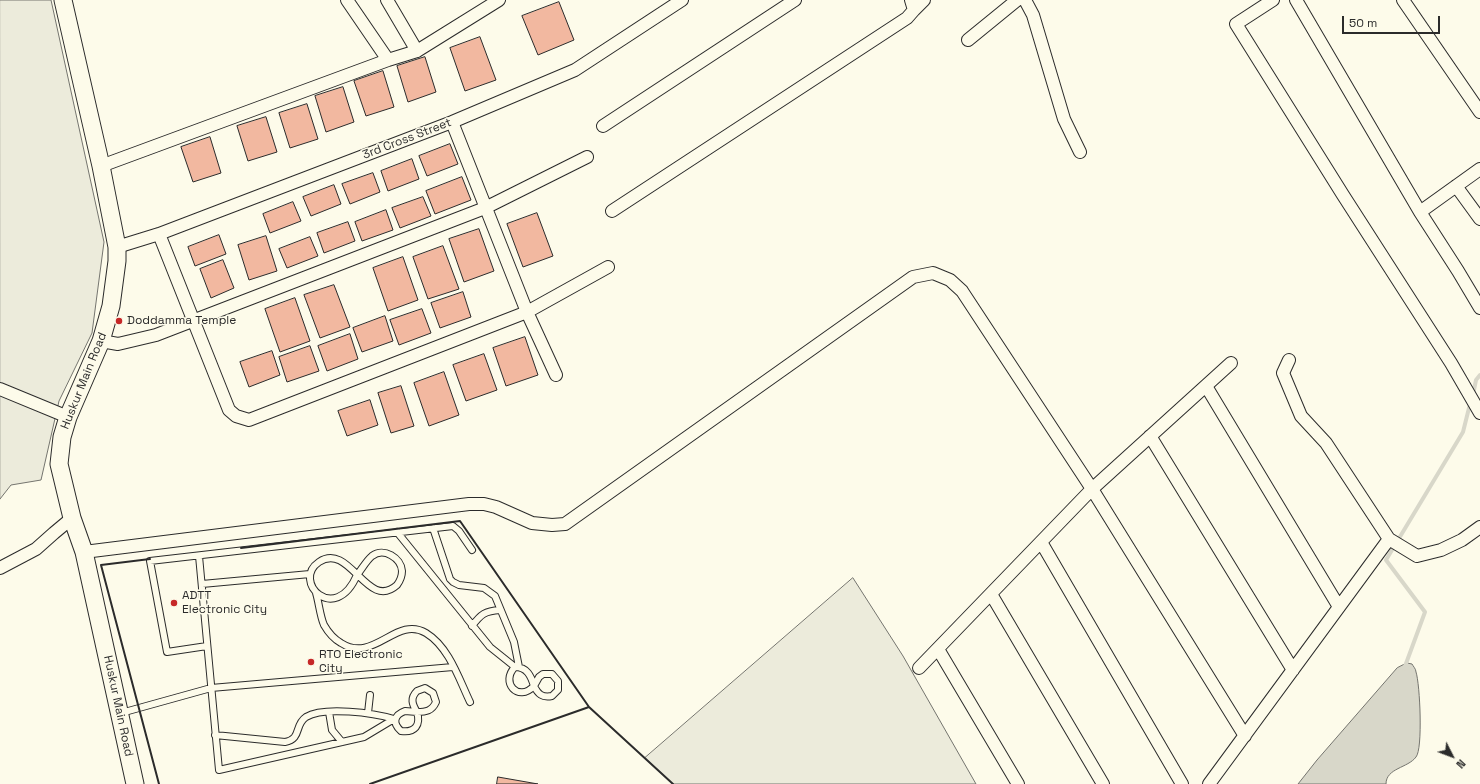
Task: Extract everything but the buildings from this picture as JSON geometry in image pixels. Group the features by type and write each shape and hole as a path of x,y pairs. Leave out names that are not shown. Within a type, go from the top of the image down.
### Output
{"main road":[{"name":"Huskur Main Road","path":"63,0 101,166 117,247 117,261 111,306 101,341 68,417 62,437 59,464 72,518 84,552 135,784"}],"street":[{"path":"347,0 388,60"},
{"path":"387,0 417,51"},
{"path":"101,166 388,60 417,51 499,0"},
{"name":"3rd Cross Street","path":"117,247 159,234 452,122 575,70 682,0"},
{"path":"603,126 795,0"},
{"path":"612,211 907,18 912,5 924,0"},
{"path":"968,40 1017,0"},
{"path":"1025,0 1033,15 1064,119 1080,152"},
{"path":"1273,0 1236,24 1343,195 1451,363 1480,413"},
{"path":"1296,0 1420,212 1480,308"},
{"path":"1403,0 1480,112"},
{"path":"452,122 527,312 556,375"},
{"path":"101,341 118,344 156,336 485,208 587,157"},
{"path":"1420,212 1480,169"},
{"path":"1456,186 1480,219"},
{"path":"159,234 229,410 236,416 249,420 527,312 608,267"},
{"path":"84,552 470,504 484,504 496,507 532,523 552,525 565,524 913,277 933,273 950,280 962,291 1092,488 1245,736"},
{"path":"1289,360 1283,373 1301,416 1326,443 1389,539 1417,556 1440,550 1462,540 1480,527"},
{"path":"919,668 1092,488 1231,363"},
{"path":"1206,386 1339,607"},
{"path":"0,389 68,417"},
{"path":"1150,436 1293,670"},
{"path":"0,568 36,550 72,518"},
{"path":"1209,784 1389,539"},
{"path":"1041,542 1182,784"},
{"path":"991,594 1103,784"},
{"path":"938,649 1018,784"}],"lane":[{"path":"207,646 167,652 150,561 454,526 472,550"},
{"path":"433,528 450,579 458,585 484,588 495,596 514,642 517,667"},
{"path":"397,532 490,647 517,667 525,669 531,675 534,686 525,693 520,693 511,686 509,677 511,671 517,667"},
{"path":"316,593 323,597 335,598 345,593 353,584 357,575 373,555 381,553 393,556 400,563 402,572 399,582 392,589 380,591 369,585 357,575 346,564 337,559 328,558 319,562 313,567 310,574 311,584 316,593 324,625 337,640 348,647 359,649 371,646 392,635 408,629 425,632 435,639 444,650 470,702"},
{"path":"199,556 219,770 364,736 394,719 400,712 405,711 417,712 427,712 434,706 436,697 430,690 421,689 414,694 412,703 417,712 419,718 416,727 410,731 401,731 395,724 394,719"},
{"path":"202,584 310,574"},
{"path":"472,626 480,616 489,610 500,610"},
{"path":"120,713 211,688 453,667"},
{"path":"368,713 370,695"},
{"path":"329,712 332,730 342,742"},
{"path":"215,734 277,742 291,741 296,737 301,722 305,718 316,713 368,713 394,719"}],"shaded area":[{"path":"0,0 51,0 104,242 92,333 59,401 41,480 11,485 0,499"},
{"path":"853,578 903,656 976,784 673,784 645,758"},
{"path":"1407,663 1412,664 1416,670 1419,689 1420,742 1416,757 1408,764 1393,771 1387,779 1386,784 1298,784 1397,668"}],"waterway":[{"path":"1473,395 1476,380 1480,375"},
{"path":"1404,669 1425,612 1386,560 1463,432 1470,404"}],"wall":[{"path":"241,548 460,521 589,707"},
{"path":"150,559 101,565 159,784"},
{"path":"370,784 589,707 673,784"}],"place":[{"name":"Doddamma Temple","path":"119,321"},
{"name":"ADTT Electronic City","path":"174,603"},
{"name":"RTO Electronic City","path":"311,662"}]}
